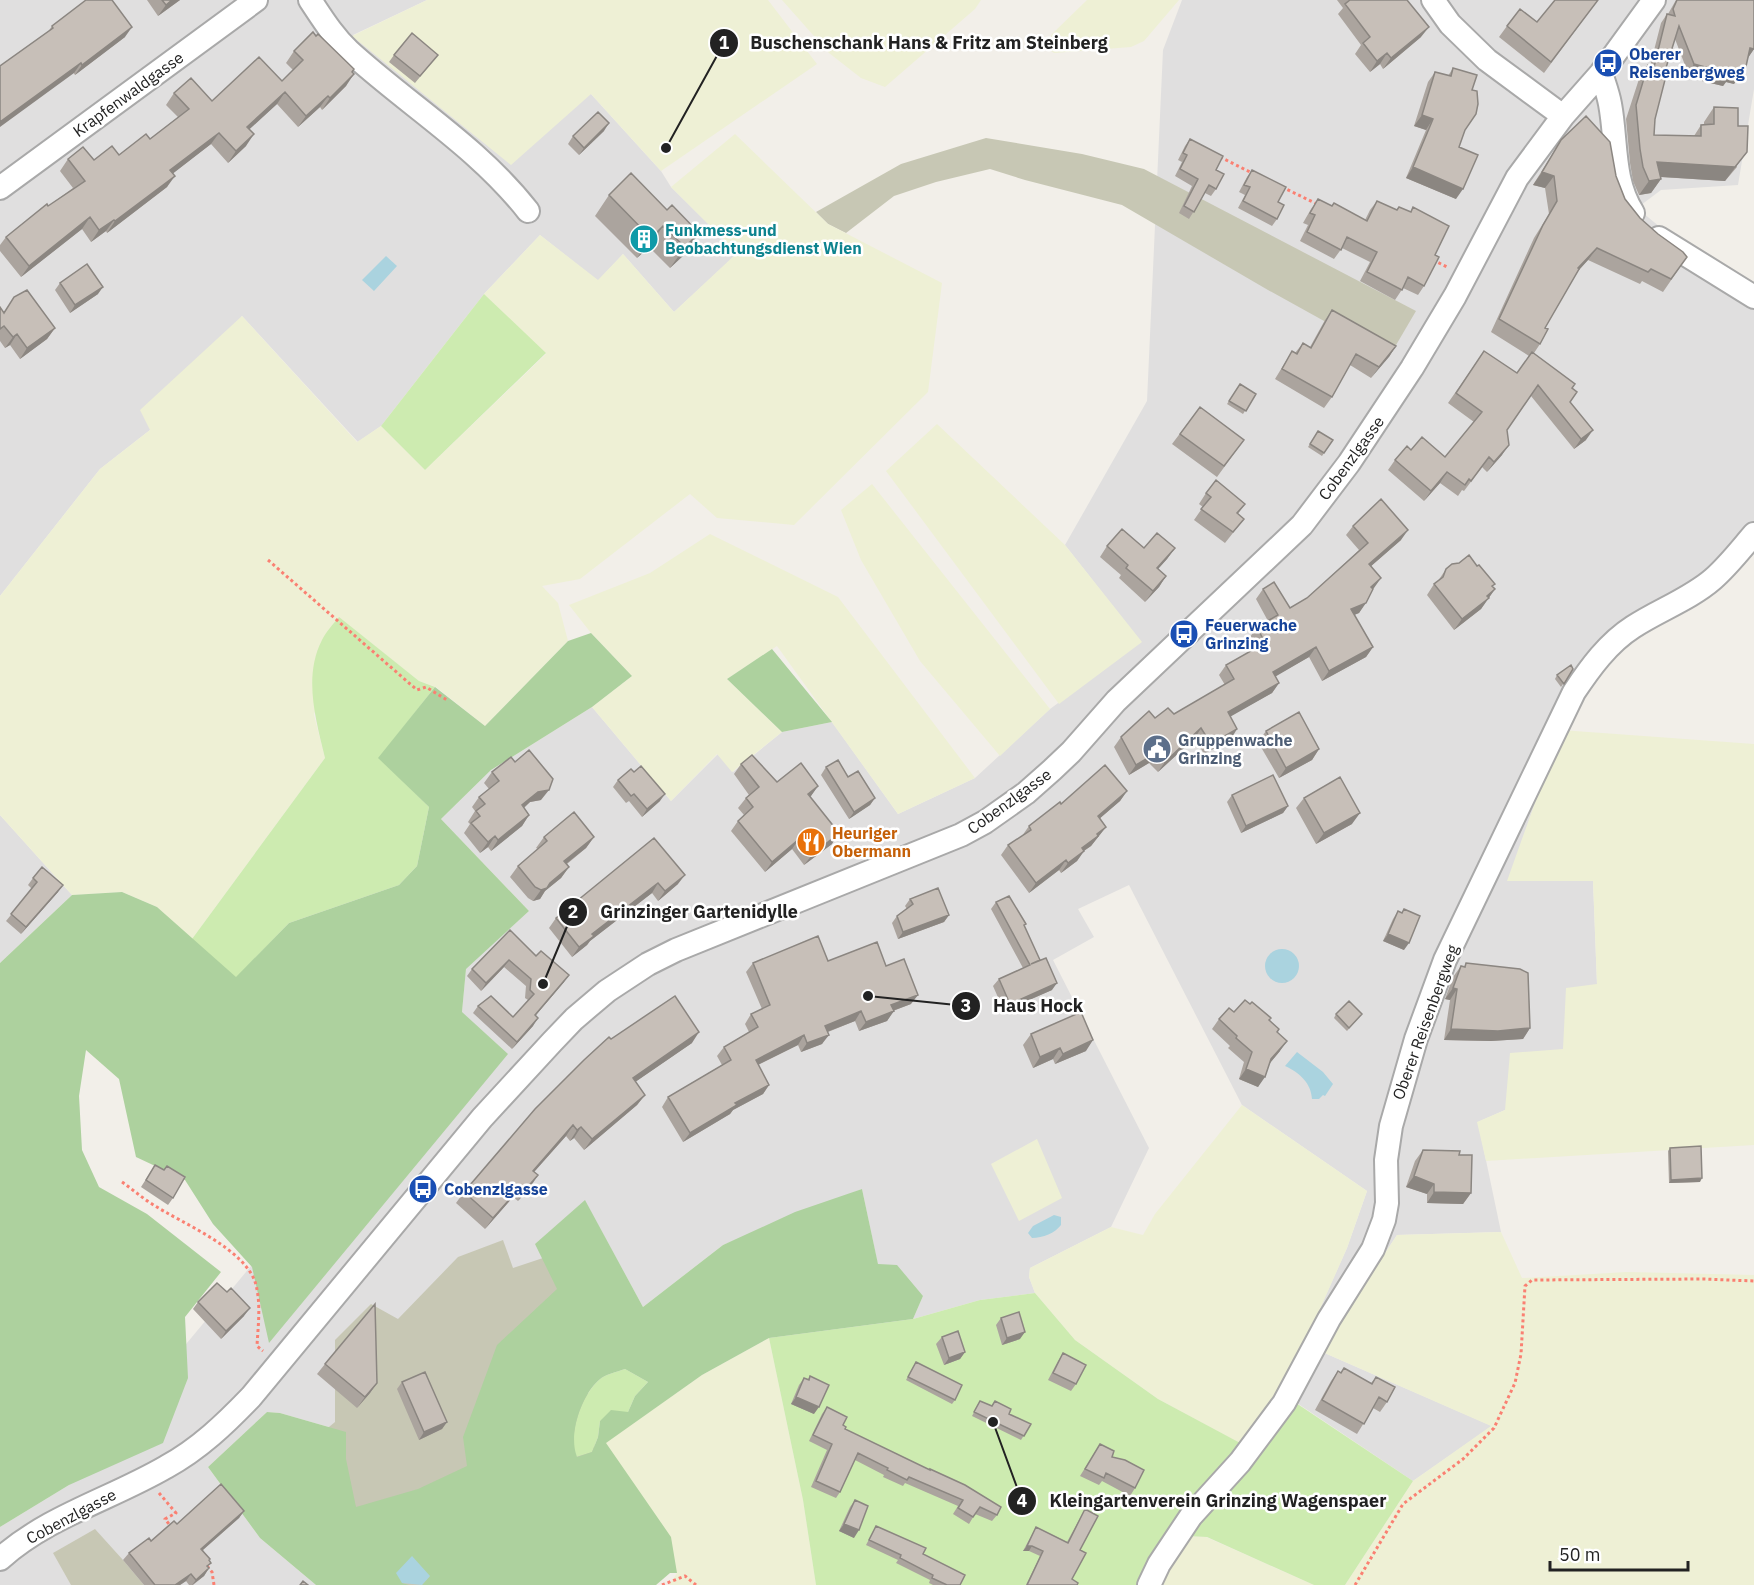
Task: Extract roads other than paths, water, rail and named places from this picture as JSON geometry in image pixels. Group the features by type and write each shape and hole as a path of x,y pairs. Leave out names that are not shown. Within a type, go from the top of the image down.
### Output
{"street":[{"name":"Krapfenwaldgasse","path":"0,188 256,0"},
{"path":"310,0 332,32 348,50 459,141 510,187 528,211"},
{"path":"1433,0 1450,24 1487,60 1563,116"},
{"name":"Cobenzlgasse","path":"0,1558 45,1526 147,1477 185,1456 215,1433 251,1397 482,1118 574,1019 600,997 648,964 676,950 961,835 992,818 1052,770 1116,701 1302,525 1375,425 1412,368 1466,276 1517,178 1563,116 1601,73 1654,0"},
{"path":"1601,73 1610,104 1620,187 1633,214 1659,238 1754,297"},
{"name":"Oberer Reisenbergweg","path":"1149,1585 1159,1564 1191,1516 1240,1462 1284,1403 1329,1319 1373,1249 1384,1220 1387,1203 1386,1160 1391,1126 1416,1039 1445,960 1574,692 1587,672 1616,640 1631,628 1696,592 1714,579 1754,534"}],"water":[{"path":"386,256 397,266 374,291 362,280"},
{"path":"1282,949 1294,954 1299,966 1294,978 1282,983 1270,978 1265,966 1270,954"},
{"path":"1297,1052 1323,1072 1333,1084 1325,1096 1312,1099 1304,1079 1285,1066"},
{"path":"1054,1215 1061,1217 1061,1225 1048,1234 1032,1238 1028,1233 1033,1226"},
{"path":"412,1556 430,1576 422,1585 402,1583 396,1573"}],"place":[{"name":"Oberer Reisenbergweg","path":"1608,63"},
{"name":"Buschenschank Hans & Fritz am Steinberg","path":"666,148"},
{"name":"Funkmess-und Beobachtungsdienst Wien","path":"644,239"},
{"name":"Feuerwache Grinzing","path":"1184,634"},
{"name":"Gruppenwache Grinzing","path":"1157,749"},
{"name":"Heuriger Obermann","path":"811,842"},
{"name":"Grinzinger Gartenidylle","path":"543,984"},
{"name":"Haus Hock","path":"868,996"},
{"name":"Cobenzlgasse","path":"423,1189"},
{"name":"Kleingartenverein Grinzing Wagenspaer","path":"993,1422"}]}
